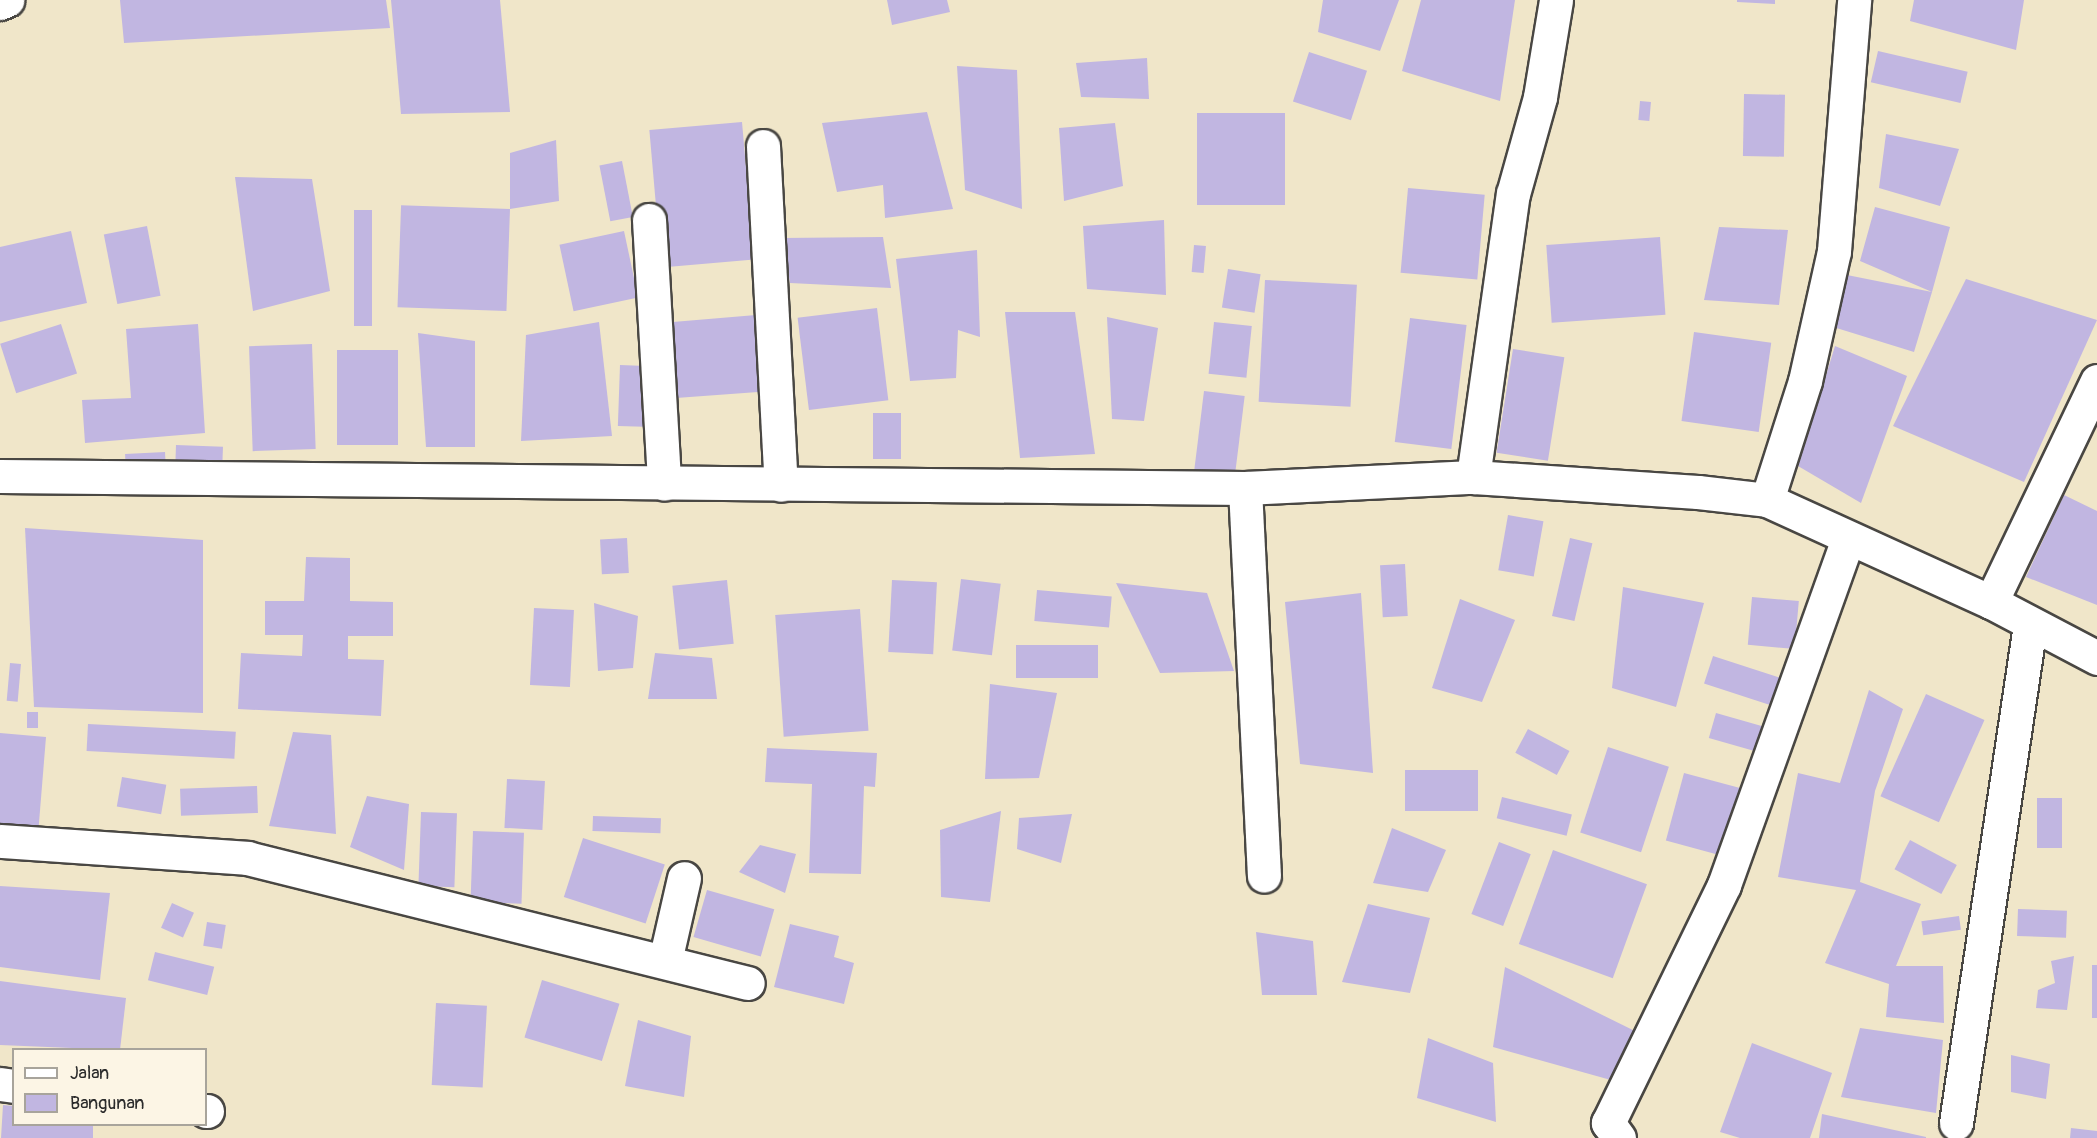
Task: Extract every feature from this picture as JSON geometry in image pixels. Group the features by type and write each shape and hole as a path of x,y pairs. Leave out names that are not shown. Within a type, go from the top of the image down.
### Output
{"street":[{"path":"0,3 7,0"},
{"path":"1473,477 1513,194 1540,97 1556,0"},
{"path":"1767,500 1805,381 1833,251 1854,0"},
{"path":"763,146 781,485"},
{"path":"649,220 664,484"},
{"path":"1991,602 2097,381"},
{"path":"0,476 1245,488 1473,477 1767,500 1847,541 1991,602 2030,625 2097,658"},
{"path":"1245,488 1264,876"},
{"path":"1619,1138 1608,1123 1724,885 1847,541"},
{"path":"1956,1123 2030,625"},
{"path":"0,841 247,858 665,960 748,983"},
{"path":"665,960 684,878"}],"building":[{"path":"120,0 386,0 390,28 124,43"},
{"path":"391,0 500,0 510,112 401,114"},
{"path":"887,0 947,0 950,12 892,25"},
{"path":"1323,0 1399,0 1380,51 1318,32"},
{"path":"1421,0 1515,0 1500,101 1402,71"},
{"path":"1737,0 1775,0 1775,4 1737,2"},
{"path":"1914,0 2024,0 2016,50 1910,21"},
{"path":"1878,51 1968,72 1960,103 1871,82"},
{"path":"1309,52 1367,71 1351,120 1293,101"},
{"path":"1147,58 1149,99 1081,97 1076,63"},
{"path":"957,66 1017,70 1022,209 965,190"},
{"path":"1744,94 1785,95 1784,157 1743,156"},
{"path":"1640,101 1651,102 1649,121 1638,120"},
{"path":"927,112 953,209 885,218 883,185 837,192 822,123"},
{"path":"1197,113 1285,113 1285,205 1197,205"},
{"path":"742,122 754,259 661,268 649,130"},
{"path":"1115,123 1123,186 1064,201 1059,128"},
{"path":"1886,134 1959,149 1940,206 1879,188"},
{"path":"556,140 559,201 510,209 510,153"},
{"path":"622,161 633,217 610,221 599,165"},
{"path":"235,177 312,179 330,291 253,311"},
{"path":"1408,188 1485,195 1477,279 1401,273"},
{"path":"401,205 510,209 506,311 398,307"},
{"path":"1875,207 1950,227 1932,292 1860,261"},
{"path":"354,210 372,210 372,326 354,326"},
{"path":"1164,220 1166,295 1087,289 1083,226"},
{"path":"147,226 161,296 117,304 104,234"},
{"path":"1719,227 1788,230 1779,305 1704,300"},
{"path":"71,231 87,303 0,322 0,247"},
{"path":"624,231 638,298 574,311 559,245"},
{"path":"883,237 891,288 790,283 782,238"},
{"path":"1660,237 1665,315 1552,323 1546,245"},
{"path":"1194,245 1206,246 1204,273 1192,272"},
{"path":"977,250 980,337 958,330 956,378 910,381 896,259"},
{"path":"1228,269 1261,274 1254,313 1222,308"},
{"path":"1842,274 1932,292 1914,352 1830,326"},
{"path":"1966,279 2097,320 2024,482 1893,426"},
{"path":"1265,280 1357,285 1350,407 1259,402"},
{"path":"877,308 888,400 809,410 798,318"},
{"path":"1005,312 1075,312 1095,454 1020,458"},
{"path":"756,315 758,392 676,398 661,323"},
{"path":"1107,317 1158,328 1144,421 1112,419"},
{"path":"1410,318 1467,325 1451,449 1395,442"},
{"path":"599,322 612,436 521,441 526,335"},
{"path":"1214,322 1252,326 1246,378 1209,374"},
{"path":"61,324 77,373 16,393 0,344"},
{"path":"198,324 205,433 85,443 82,400 131,398 126,329"},
{"path":"1694,332 1771,343 1759,432 1681,421"},
{"path":"418,333 475,341 475,447 426,447"},
{"path":"312,344 316,449 253,451 249,346"},
{"path":"1835,346 1907,376 1861,503 1798,466"},
{"path":"1513,349 1564,357 1548,461 1497,453"},
{"path":"337,350 398,350 398,445 337,445"},
{"path":"620,365 646,366 644,427 618,426"},
{"path":"1204,391 1245,396 1234,480 1194,475"},
{"path":"873,413 901,413 901,459 873,459"},
{"path":"176,445 223,447 222,472 175,470"},
{"path":"165,452 166,472 126,474 125,454"},
{"path":"2064,495 2097,511 2097,605 2026,577"},
{"path":"1508,515 1543,521 1534,576 1498,570"},
{"path":"25,528 203,540 203,713 34,707"},
{"path":"627,538 629,573 602,574 600,539"},
{"path":"1570,538 1592,543 1574,621 1552,616"},
{"path":"306,557 350,558 350,601 393,602 393,636 348,636 348,659 384,660 381,716 238,709 241,653 302,656 303,635 265,635 265,601 304,601"},
{"path":"1405,564 1408,616 1383,617 1380,565"},
{"path":"961,579 1001,584 992,655 952,650"},
{"path":"727,580 734,644 679,649 672,586"},
{"path":"892,580 937,582 933,654 888,652"},
{"path":"1116,583 1207,593 1234,671 1160,673"},
{"path":"1623,587 1704,603 1676,707 1612,688"},
{"path":"1037,590 1112,597 1109,627 1034,621"},
{"path":"1361,593 1373,773 1300,764 1285,602"},
{"path":"1752,597 1799,601 1795,649 1748,645"},
{"path":"1460,599 1515,620 1482,702 1432,688"},
{"path":"594,603 638,616 633,668 598,671"},
{"path":"534,608 574,610 570,687 530,685"},
{"path":"860,609 869,731 784,737 775,615"},
{"path":"1016,645 1098,645 1098,678 1016,678"},
{"path":"655,653 712,658 717,699 648,699"},
{"path":"1713,656 1784,679 1775,707 1704,684"},
{"path":"10,663 21,664 18,702 7,701"},
{"path":"990,684 1057,693 1039,778 985,779"},
{"path":"1869,690 1903,709 1875,791 1860,882 1921,904 1896,966 1943,966 1944,1023 1886,1017 1889,984 1825,963 1856,890 1778,877 1798,773 1840,783"},
{"path":"1926,694 1984,720 1939,822 1880,796"},
{"path":"27,712 38,712 38,728 27,728"},
{"path":"1716,713 1766,727 1759,752 1709,738"},
{"path":"88,724 236,732 234,759 87,751"},
{"path":"1528,729 1569,751 1557,775 1515,753"},
{"path":"293,732 331,735 336,834 269,826"},
{"path":"0,733 46,737 38,835 0,831"},
{"path":"1608,747 1669,767 1641,852 1580,833"},
{"path":"767,748 877,753 875,787 864,786 861,874 809,873 812,784 765,782"},
{"path":"1405,770 1478,770 1478,811 1405,811"},
{"path":"1684,773 1740,788 1722,856 1666,841"},
{"path":"122,777 166,785 161,814 117,807"},
{"path":"507,779 545,781 542,830 504,828"},
{"path":"257,786 258,813 181,816 180,789"},
{"path":"367,796 409,804 404,870 350,847"},
{"path":"1502,797 1572,814 1567,836 1497,818"},
{"path":"2037,798 2062,798 2062,848 2037,848"},
{"path":"1001,811 990,902 941,897 940,830"},
{"path":"421,812 457,813 454,887 418,886"},
{"path":"1072,814 1061,863 1017,849 1019,818"},
{"path":"593,816 661,818 660,833 592,831"},
{"path":"1392,828 1446,850 1428,892 1373,883"},
{"path":"473,831 524,833 521,904 471,902"},
{"path":"583,838 665,865 646,924 564,897"},
{"path":"1910,840 1957,865 1941,894 1895,869"},
{"path":"1499,842 1531,854 1503,926 1471,914"},
{"path":"760,845 796,854 785,893 739,872"},
{"path":"1553,850 1647,884 1613,978 1519,944"},
{"path":"0,886 110,893 100,980 0,967"},
{"path":"707,890 774,909 761,956 693,937"},
{"path":"172,903 194,913 183,937 161,928"},
{"path":"1368,904 1430,918 1410,993 1342,982"},
{"path":"2018,909 2067,911 2066,938 2017,936"},
{"path":"1959,916 1961,930 1923,935 1921,921"},
{"path":"207,922 226,925 222,949 203,946"},
{"path":"790,924 839,936 834,957 854,963 844,1004 774,987"},
{"path":"1256,932 1313,941 1317,995 1262,995"},
{"path":"155,952 214,967 207,995 148,980"},
{"path":"2074,956 2067,1010 2036,1008 2038,990 2055,983 2051,961"},
{"path":"2092,965 2097,965 2097,1018 2092,1018"},
{"path":"1505,967 1645,1036 1618,1082 1493,1047"},
{"path":"542,980 619,1004 602,1061 524,1037"},
{"path":"0,981 126,998 120,1048 0,1045"},
{"path":"436,1003 487,1006 483,1088 432,1085"},
{"path":"638,1020 691,1036 684,1097 625,1086"},
{"path":"1860,1028 1943,1040 1936,1113 1841,1097"},
{"path":"1428,1038 1493,1063 1496,1122 1417,1098"},
{"path":"1752,1043 1832,1073 1810,1138 1740,1138 1720,1132"},
{"path":"2011,1055 2050,1064 2046,1099 2011,1092"},
{"path":"3,1105 12,1106 12,1126 93,1126 93,1138 1,1138"},
{"path":"1822,1114 1926,1137 1926,1138 1819,1138"},
{"path":"2071,1128 2097,1131 2097,1138 2070,1138"}]}
